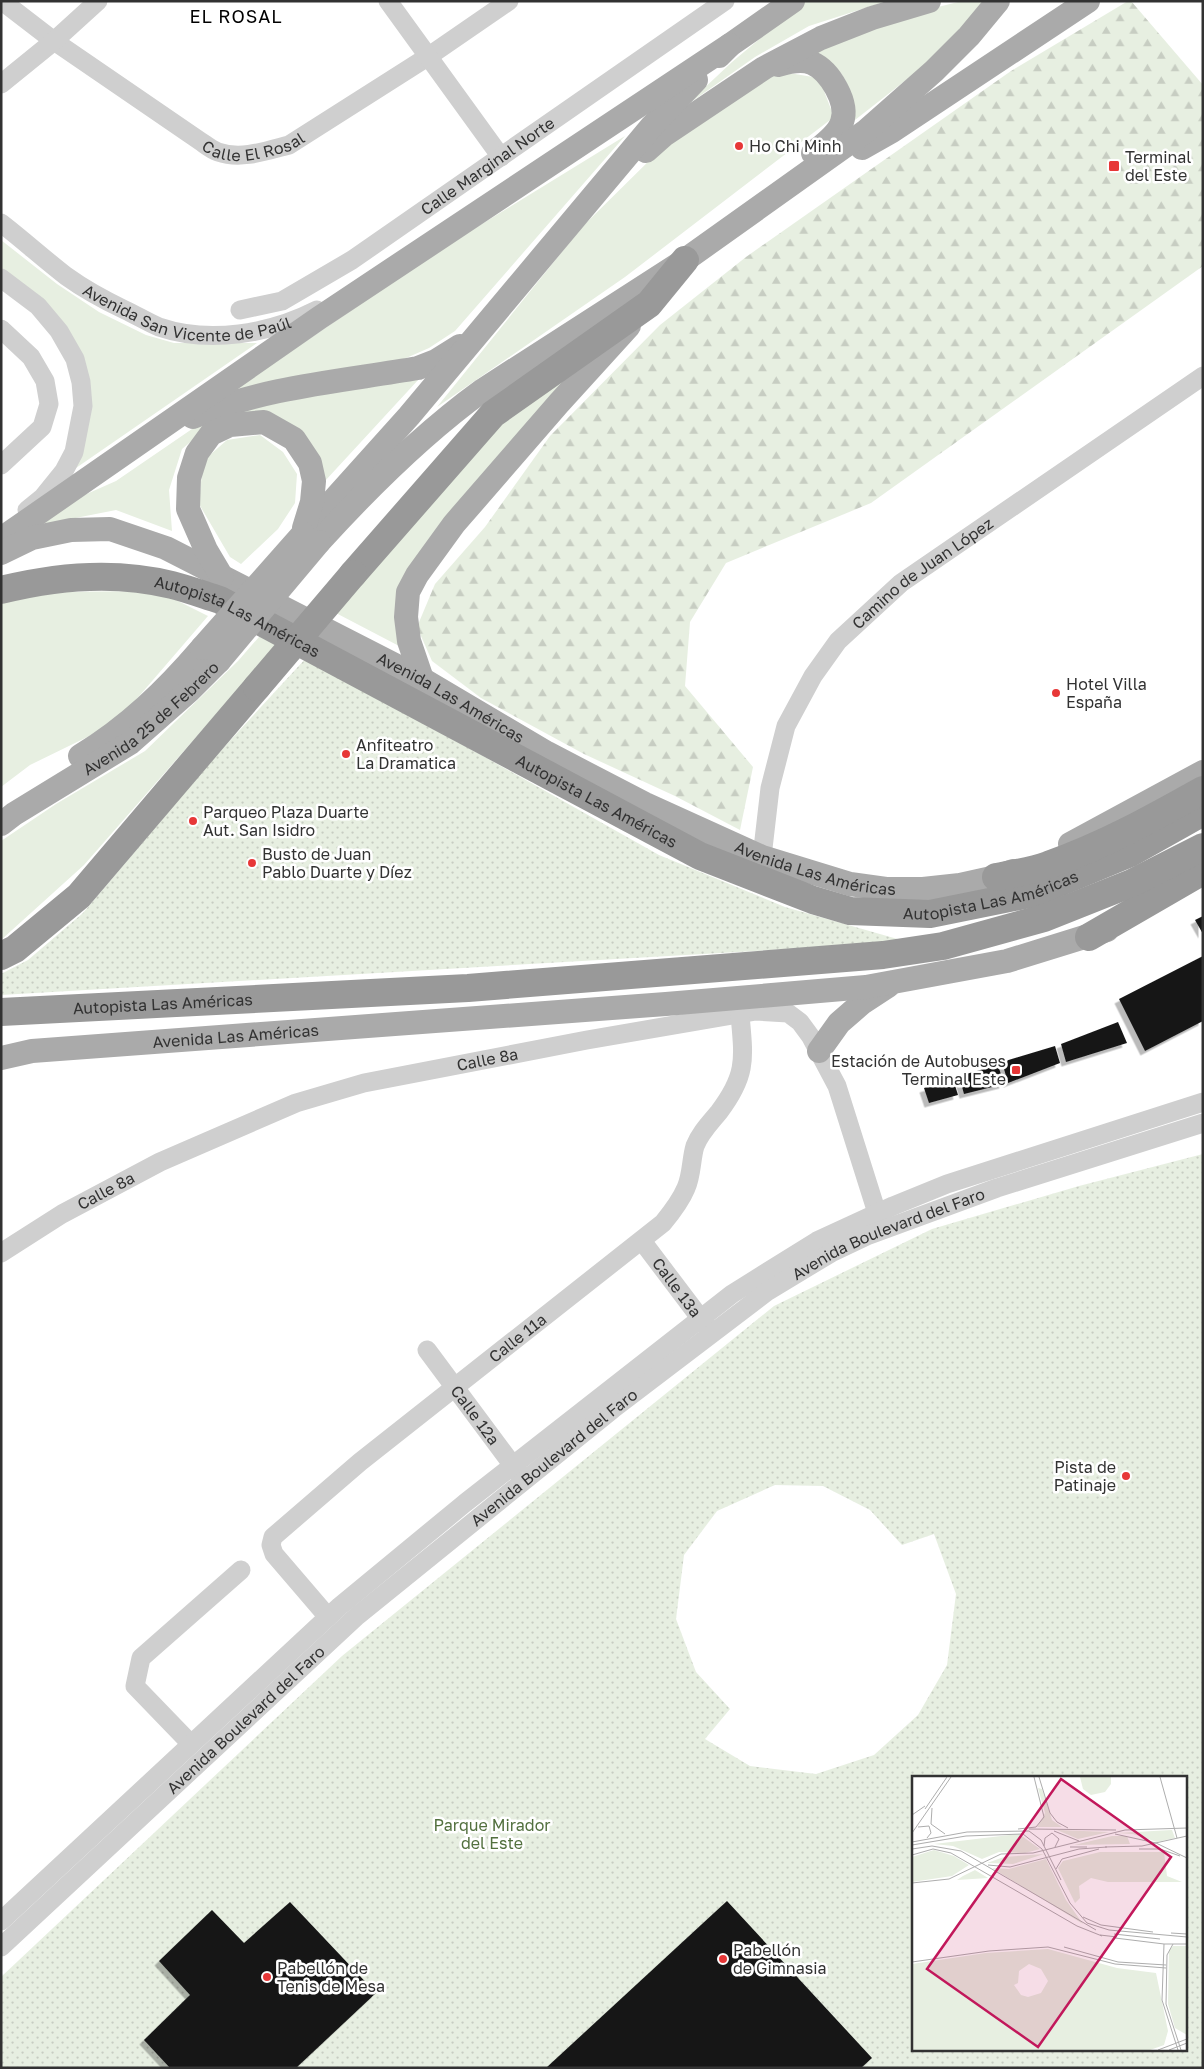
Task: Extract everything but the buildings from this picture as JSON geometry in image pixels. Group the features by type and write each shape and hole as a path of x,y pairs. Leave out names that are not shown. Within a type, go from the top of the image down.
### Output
{"highway":[{"path":"1,956 15,949 80,896 353,574 493,414 649,304 685,260"},
{"name":"Autopista Las Américas","path":"1,590 38,581 80,577 128,578 171,585 220,600 700,856 813,900 850,911 930,914 1034,893 1130,853 1203,812"},
{"path":"996,878 1046,866 1092,848 1148,821 1203,790"},
{"name":"Autopista Las Américas","path":"1,1012 468,988 883,955 943,946 1044,918 1132,883 1203,847"},
{"path":"1089,937 1203,870"}],"main road":[{"path":"1,539 319,318 385,276 730,45 792,1"},
{"path":"587,205 664,135 764,68 821,38 872,18 929,1"},
{"path":"311,538 363,494 451,413 483,390 685,260 866,131 901,102 969,36 998,1"},
{"path":"782,192 892,131 1088,1"},
{"path":"311,538 409,416 652,126 730,45"},
{"path":"717,236 792,168 832,137 843,122 842,102 836,88 825,72 812,63 794,61 764,68"},
{"path":"147,436 221,405 280,391 418,368 436,361 461,345 508,299"},
{"path":"422,679 409,641 406,617 408,592 417,575 461,516 559,403 649,304"},
{"path":"222,577 206,550 188,509 189,478 197,453 211,434 230,425 264,422 294,439 310,463 314,481 311,538"},
{"name":"Avenida Las Américas","path":"1,553 32,538 71,530 110,529 166,548 422,679 547,753 644,804 762,858 850,884 886,889 924,889 996,878 1044,858 1203,772"},
{"name":"Avenida 25 de Febrero","path":"1,824 14,814 130,743 189,691 210,654 311,538"},
{"name":"Avenida 25 de Febrero","path":"1,804 92,748 139,714 176,679 210,654"},
{"name":"Avenida Las Américas","path":"1,1058 32,1051 786,1003 1007,961 1089,937 1154,911 1203,886"},
{"path":"819,1051 839,1023 862,1003 896,981"}],"street":[{"name":"Calle El Rosal","path":"2,1 54,41 217,152 240,156 265,152 289,144 429,56 509,1"},
{"path":"1,84 54,41 98,1"},
{"path":"388,1 501,157"},
{"name":"Calle Marginal Norte","path":"240,310 282,301 352,260 725,1"},
{"name":"Avenida San Vicente de Paúl","path":"1,223 66,276 98,298 159,327 191,334 228,335 268,329 300,319 385,276"},
{"path":"1,278 38,306 59,331 75,360 81,382 83,406 74,452 64,471 43,497 1,531"},
{"path":"1,329 31,358 45,381 49,404 42,427 1,465"},
{"name":"Camino de Juan López","path":"762,858 770,788 786,726 812,676 838,641 901,583 1199,384"},
{"path":"786,1003 819,1051 836,1086 877,1213"},
{"name":"Calle 8a","path":"1,1253 62,1214 160,1162 296,1103 383,1080 587,1040 740,1015 786,1003"},
{"name":"Calle 11a","path":"328,1618 274,1554 271,1545 273,1538 360,1462 663,1223 687,1187 695,1147 704,1128 734,1090 742,1071 744,1053 740,1015"},
{"name":"Avenida Boulevard del Faro","path":"706,1326 732,1294 817,1240 947,1184 1203,1102"},
{"name":"Avenida Boulevard del Faro","path":"1,1922 59,1880 519,1473 706,1326 799,1271 869,1235 997,1188 1203,1123"},
{"name":"Calle 13a","path":"642,1241 706,1326"},
{"name":"Calle 12a","path":"427,1350 519,1473"},
{"name":"Avenida Boulevard del Faro","path":"1,1948 59,1880 191,1744 328,1618 465,1503 519,1473"},
{"path":"191,1744 135,1686 141,1658 241,1570"}],"green space":[{"path":"805,1 887,1 809,26 755,57 684,107 732,62"},
{"path":"962,1 987,1 929,62 855,120 851,97 844,78 832,64 812,52 926,10"},
{"path":"1128,1 1131,1 1203,85 1203,266 871,503 726,563 690,622 685,686 753,767 740,830 675,796 584,754 481,698 432,661 417,627 435,584 485,527 550,436 660,325 746,257 1011,71"},
{"path":"777,71 819,78 834,117 625,277 437,407 582,227 660,150"},
{"path":"625,136 455,331 429,348 397,362 231,392 446,246"},
{"path":"1,240 57,284 99,312 146,335 174,343 257,343 76,468 81,357 1,270"},
{"path":"607,343 420,560 401,647 334,612 502,415"},
{"path":"419,379 325,481 302,432 200,434 182,449 169,490 172,531 116,510 30,527 82,496 116,481 192,429 226,410"},
{"path":"260,435 283,452 297,474 295,503 278,529 241,564 230,557 199,504 203,461 227,440"},
{"path":"158,591 208,616 116,723 30,765 1,787 1,602 45,592"},
{"path":"265,630 282,639 84,865 1,940 1,841 56,804 145,751 238,661"},
{"path":"307,657 659,855 785,907 908,942 1,995 1,974 28,960 83,913 214,758"},
{"name":"Parque Mirador del Este","path":"1203,1154 1203,2068 1,2068 1,1977 342,1656 774,1306 932,1229 1079,1186","holes":["775,1485 823,1486 870,1510 902,1545 934,1534 956,1594 947,1665 918,1715 874,1755 816,1774 750,1766 705,1739 730,1709 696,1672 676,1619 684,1555 717,1511"]}],"place":[{"name":"Ho Chi Minh","path":"739,146"},
{"name":"Terminal del Este","path":"1114,166"},
{"name":"Hotel Villa España","path":"1056,693"},
{"name":"Anfiteatro La Dramatica","path":"346,754"},
{"name":"Parqueo Plaza Duarte Aut. San Isidro","path":"193,821"},
{"name":"Busto de Juan Pablo Duarte y Díez","path":"252,863"},
{"name":"Estación de Autobuses Terminal Este","path":"1016,1070"},
{"name":"Pista de Patinaje","path":"1126,1476"},
{"name":"Pabellón de Gimnasia","path":"723,1959"},
{"name":"Pabellón de Tenis de Mesa","path":"267,1977"}],"district":[{"name":"EL ROSAL","path":"236,16"}]}
